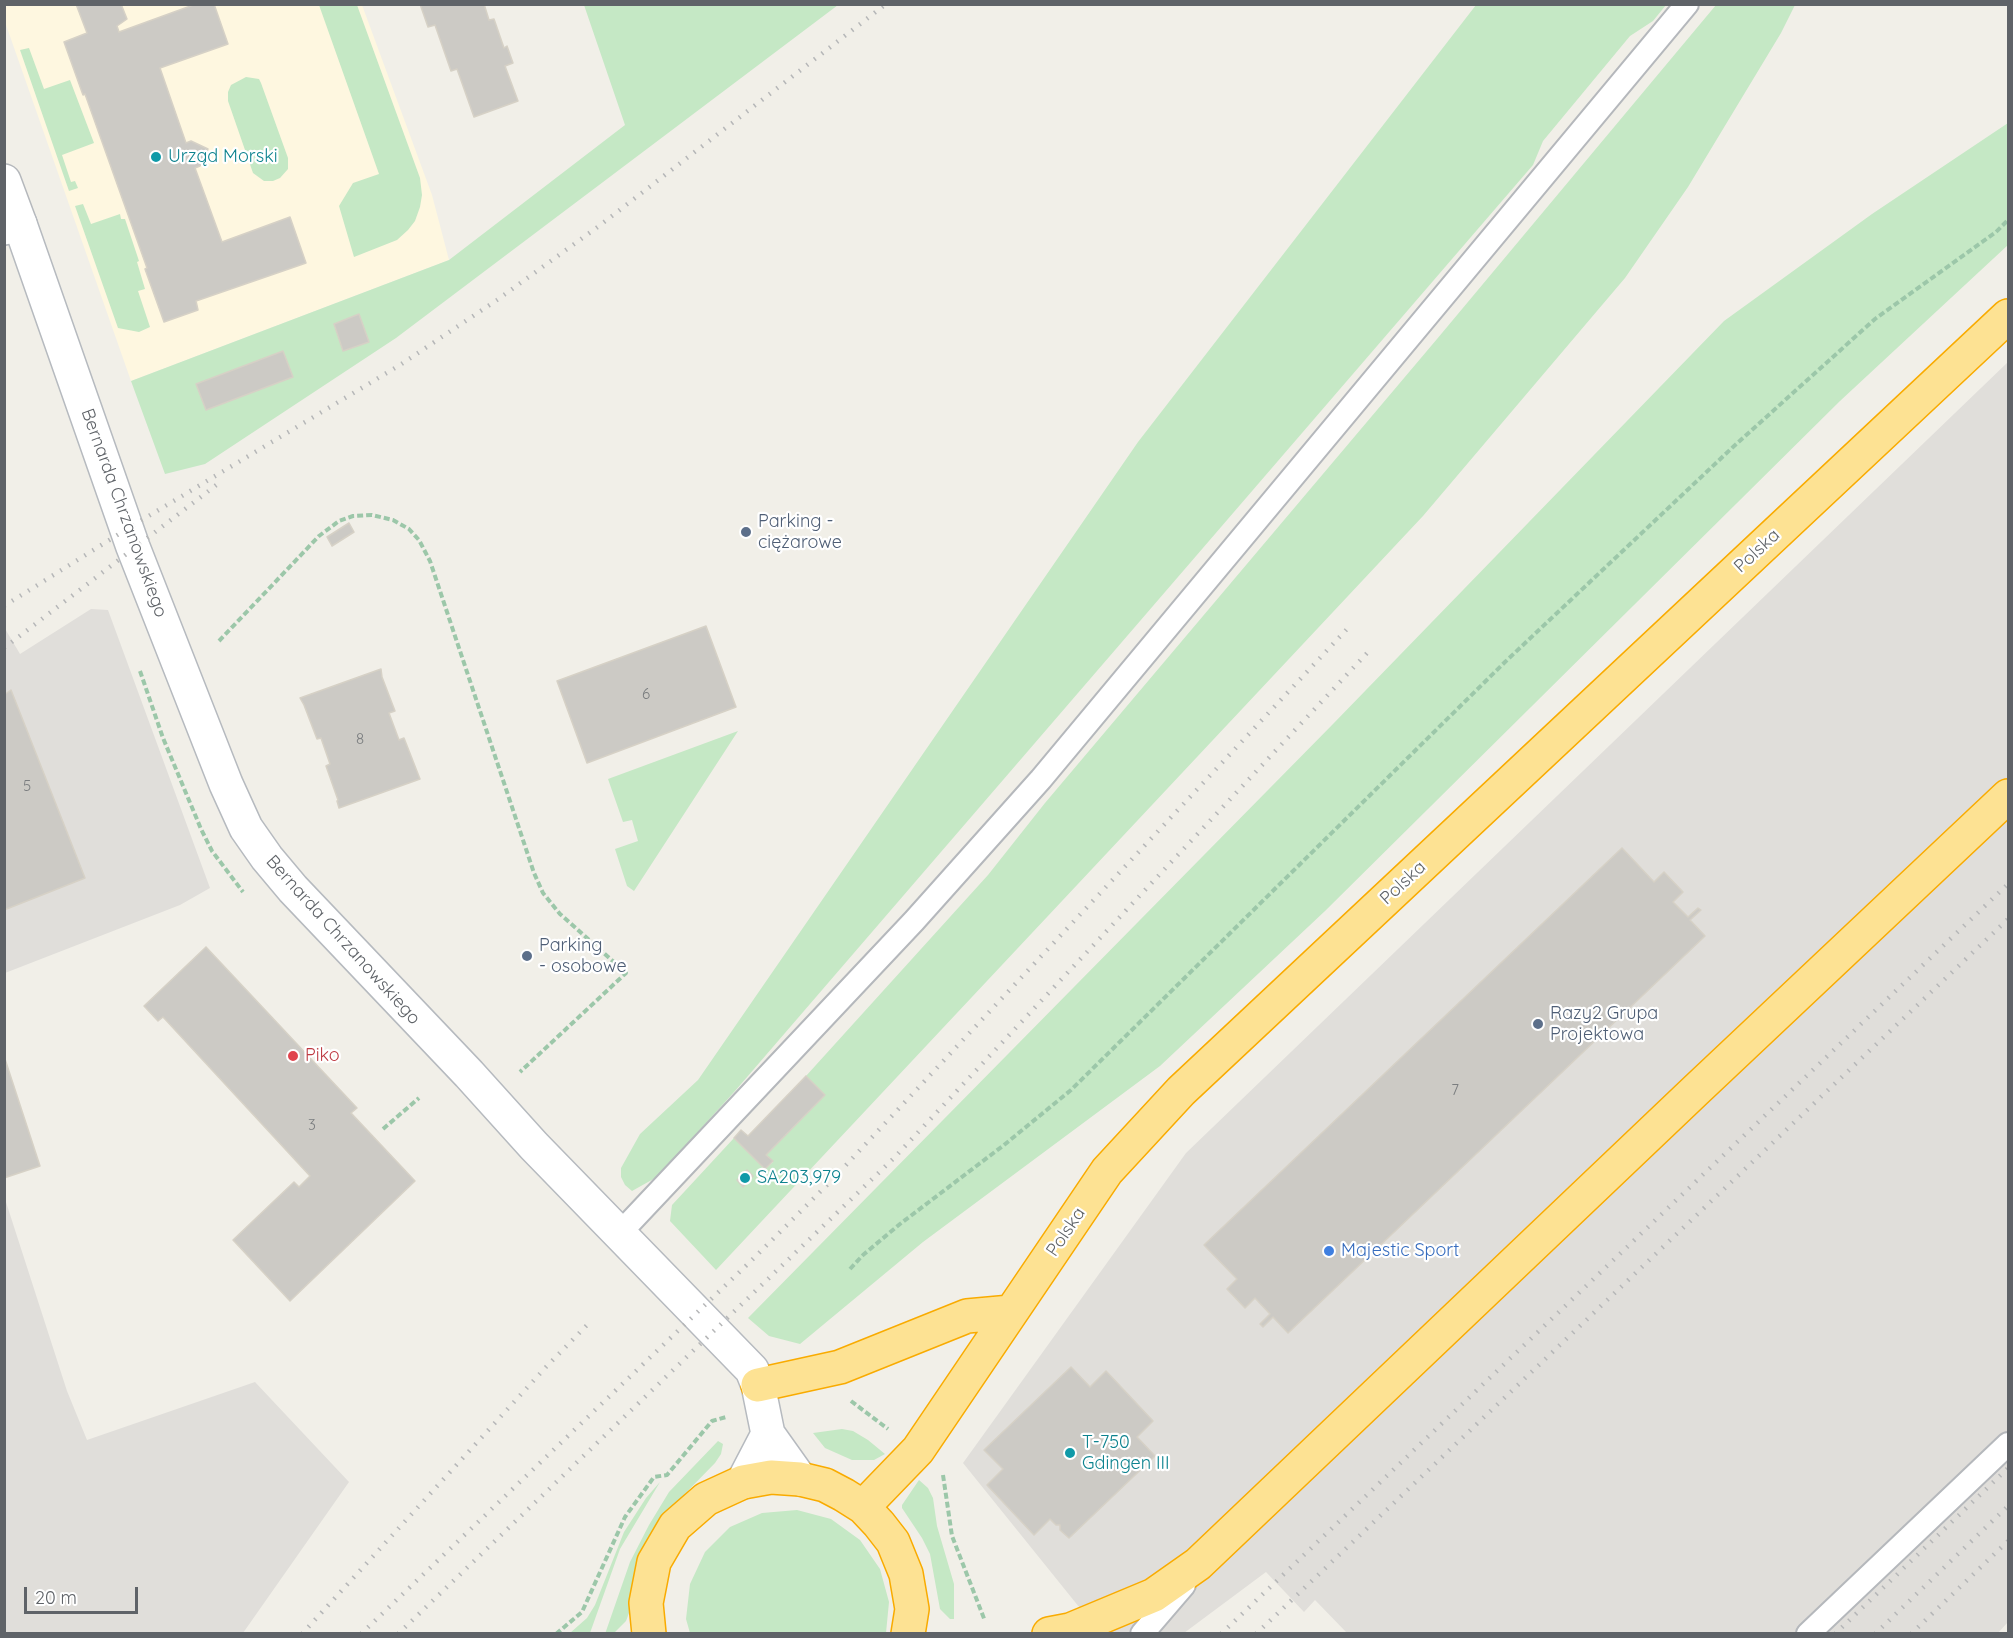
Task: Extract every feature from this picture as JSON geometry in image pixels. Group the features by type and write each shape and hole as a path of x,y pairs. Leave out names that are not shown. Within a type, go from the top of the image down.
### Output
{"highway":[{"name":"Polska","path":"863,1507 918,1450 1107,1171 1181,1091 2008,316"},
{"path":"1049,1634 1070,1630 1154,1595 1198,1564 1695,1090 2008,796"},
{"path":"758,1385 840,1367 967,1316 1011,1312"},
{"path":"649,1634 646,1603 654,1562 675,1526 706,1499 743,1482 771,1478 800,1479 825,1485 863,1507 879,1524 892,1542 906,1574 912,1609 908,1634"}],"street":[{"name":"Bernarda Chrzanowskiego","path":"4,181 12,226 226,784 246,828 293,889 469,1074 534,1146 752,1370 758,1385 768,1434 800,1479"},
{"path":"743,1482 768,1434"}],"lane":[{"path":"620,1233 906,929 1041,779 1687,4"},
{"path":"1808,1634 2008,1444"},
{"path":"1142,1634 1226,1538"}],"path":[{"path":"850,1269 893,1230 1004,1145 1071,1090 1505,662 1733,447 1875,319 1995,232 2008,219"},
{"path":"219,641 319,536 339,521 353,516 372,515 393,520 409,529 419,540 430,561 534,873 543,893 560,914 626,973 520,1072"},
{"path":"382,1129 419,1098"},
{"path":"840,1403 851,1401 894,1432"},
{"path":"556,1634 582,1612 625,1517 654,1477 667,1475 712,1421 726,1417"},
{"path":"943,1471 952,1536 985,1621"}],"shaded area":[{"path":"4,5 362,5 432,195 449,260 131,381 5,22"},
{"path":"2008,362 2008,1622 1997,1634 1347,1633 1315,1600 1304,1612 1266,1572 1184,1633 1100,1633 963,1463 1186,1153"},
{"path":"91,609 108,610 210,888 180,905 5,973 4,627 20,654"},
{"path":"5,1199 67,1391 87,1440 255,1382 349,1482 243,1633 5,1633"}],"green space":[{"path":"319,5 357,5 420,178 422,195 420,207 415,221 408,230 397,240 354,257 339,206 353,183 379,174"},
{"path":"584,5 838,5 396,338 205,464 165,474 131,381 449,260 625,125"},
{"path":"1476,5 1666,5 1653,21 1630,36 1543,141 1533,165 735,1091 657,1177 632,1191 621,1177 621,1168 640,1134 698,1080 1138,442"},
{"path":"1716,5 1795,5 1781,33 1688,187 1625,278 1423,516 716,1270 670,1221 672,1205 734,1138 765,1169 773,1162 766,1155 825,1095 806,1076 988,875 1045,803"},
{"path":"29,48 44,89 70,80 94,143 62,155 71,182 75,181 78,188 69,191 20,50"},
{"path":"246,77 259,79 288,158 288,169 280,178 273,181 264,181 253,173 228,101 231,85"},
{"path":"2008,123 2008,245 1840,401 1325,911 1160,1066 923,1242 800,1344 769,1336 748,1318 1333,724 1724,321 1872,214"},
{"path":"83,204 91,224 120,214 121,219 125,219 139,261 137,262 145,289 138,291 150,327 139,332 118,328 75,206"},
{"path":"738,731 634,891 627,886 615,849 638,841 632,820 623,822 608,779"},
{"path":"842,1429 853,1431 885,1454 874,1460 852,1460 825,1448 813,1433"},
{"path":"718,1441 723,1444 721,1454 673,1506 636,1570 626,1621 614,1633 605,1634 630,1562 649,1525 669,1492"},
{"path":"919,1480 928,1488 933,1498 937,1526 954,1584 954,1619 950,1619 940,1609 930,1554 902,1508"},
{"path":"660,1482 620,1549 590,1633 570,1633 587,1618 595,1605 624,1532 646,1498"},
{"path":"797,1510 831,1519 860,1540 880,1569 889,1602 886,1633 690,1633 686,1619 690,1584 705,1552 730,1527 762,1513"}],"building":[{"name":"Urząd Morski","path":"76,4 121,4 127,19 117,26 119,32 196,4 214,4 228,44 160,68 186,143 191,141 208,149 200,166 195,168 222,242 290,217 306,263 196,301 198,310 164,322 85,94 83,95 64,42 87,33"},
{"path":"420,4 484,4 489,20 494,19 504,48 507,46 513,63 505,66 518,101 474,117 457,69 451,71 435,25 428,27"},
{"path":"359,314 369,342 343,351 334,324"},
{"path":"283,351 293,377 206,410 196,384"},
{"path":"349,523 354,532 332,546 327,537"},
{"path":"706,626 736,707 587,763 557,681"},
{"path":"381,669 395,711 389,713 399,740 404,738 420,779 339,808 326,766 330,764 321,738 317,739 300,698"},
{"path":"11,690 85,878 4,910 4,695"},
{"path":"1622,848 1654,882 1664,872 1683,892 1673,902 1688,917 1698,908 1701,910 1690,920 1705,936 1288,1333 1273,1317 1263,1327 1260,1324 1270,1314 1255,1298 1245,1308 1227,1289 1237,1279 1204,1245"},
{"path":"206,947 357,1108 351,1113 415,1181 290,1301 233,1240 294,1182 299,1187 310,1176 163,1017 158,1021 144,1006"},
{"path":"4,1056 40,1166 4,1178"},
{"path":"806,1076 825,1095 766,1155 773,1161 765,1169 734,1138 741,1130 748,1136"},
{"name":"SA203,979","path":"747,1170 753,1176 743,1187 737,1180"},
{"name":"T-750 Gdingen III","path":"1071,1367 1090,1387 1106,1371 1153,1421 1137,1437 1155,1456 1069,1538 1060,1530 1060,1525 1056,1525 1050,1519 1034,1535 987,1485 1003,1469 984,1450"}],"railway":[{"path":"4,606 127,529 400,365 497,300 599,226 886,4"},
{"path":"4,648 219,483"},
{"path":"361,1634 752,1260 833,1179 1347,629"},
{"path":"398,1634 893,1159 1369,651"},
{"path":"1221,1634 2008,884"},
{"path":"1256,1634 2008,919"},
{"path":"302,1634 546,1367 591,1321"},
{"path":"1835,1634 2008,1468"},
{"path":"1875,1634 2008,1506"},
{"path":"1911,1634 2008,1541"}],"place":[{"name":"Urząd Morski","path":"156,157"},
{"name":"Parking - ciężarowe","path":"746,532"},
{"name":"Parking - osobowe","path":"527,956"},
{"name":"Razy2 Grupa Projektowa","path":"1538,1024"},
{"name":"Piko","path":"293,1056"},
{"name":"SA203,979","path":"745,1178"},
{"name":"Majestic Sport","path":"1329,1251"},
{"name":"T-750 Gdingen III","path":"1070,1453"}]}
